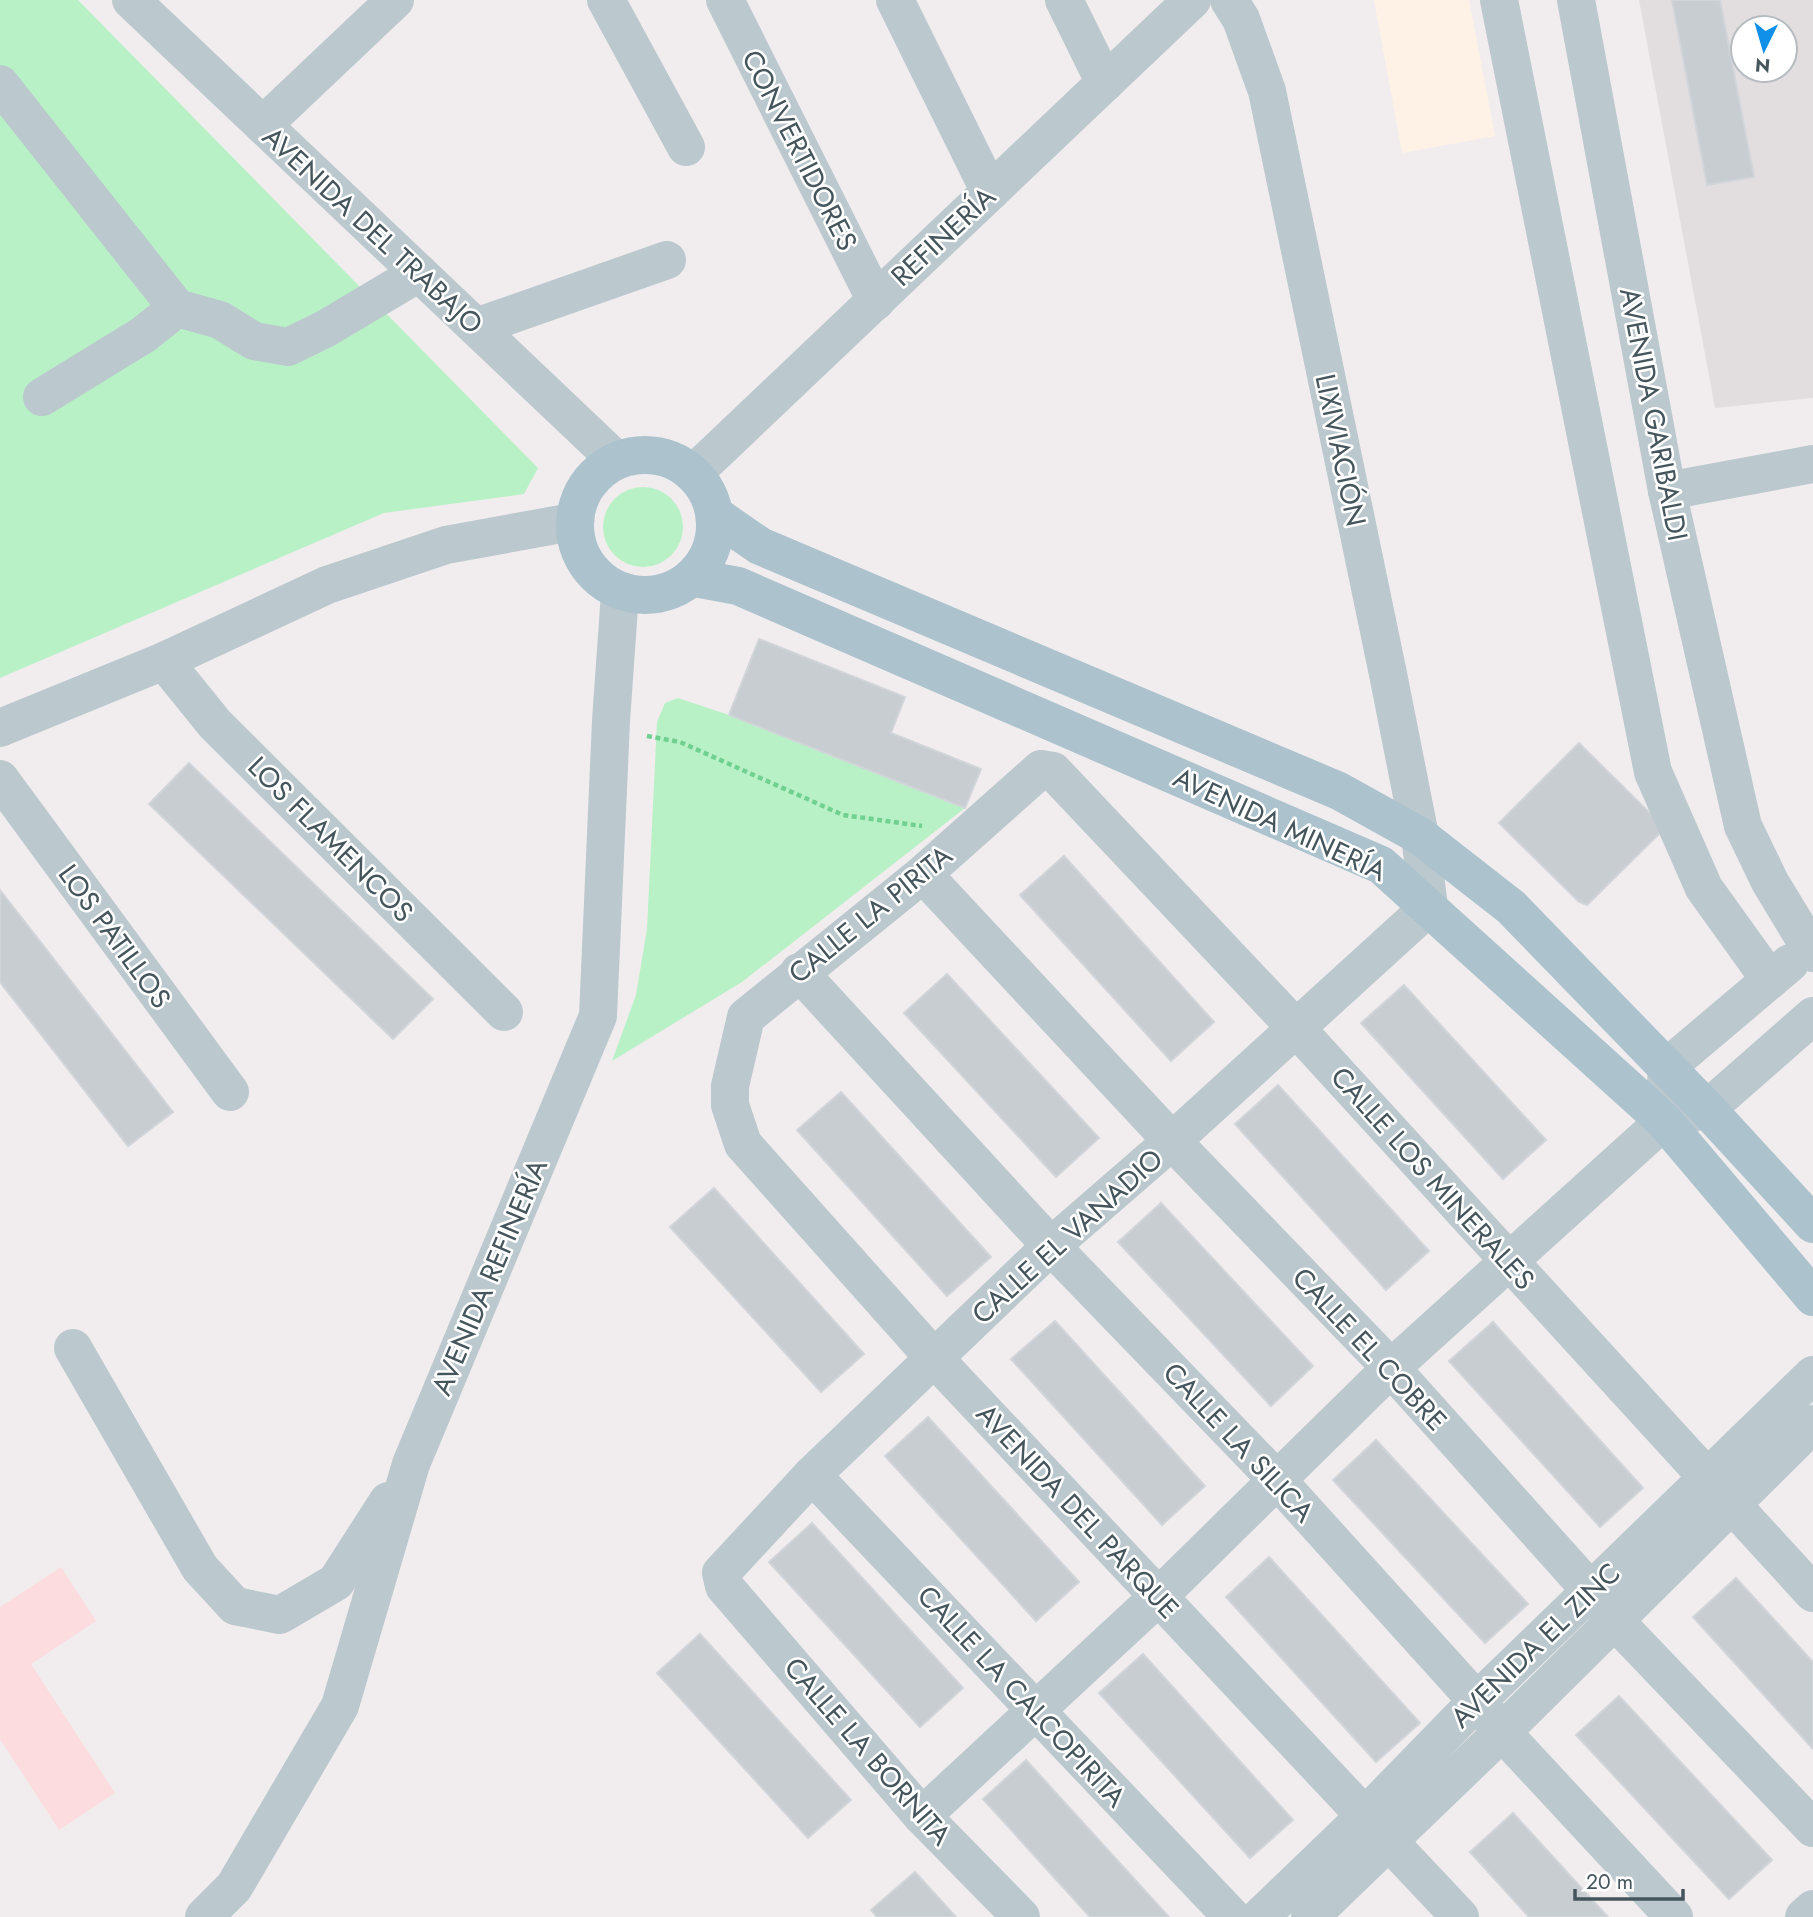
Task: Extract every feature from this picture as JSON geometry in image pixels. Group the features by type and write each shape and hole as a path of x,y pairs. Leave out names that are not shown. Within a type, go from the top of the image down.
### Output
{"main road":[{"path":"657,453 695,472 718,517 709,560 695,578 660,596 620,593 590,572 572,522 585,484 615,459 657,453"},
{"name":"AVENIDA MINERÍA","path":"718,517 760,546 1339,791 1420,836 1511,907 1707,1109 1813,1224"},
{"name":"AVENIDA MINERÍA","path":"695,578 738,586 1381,865 1664,1121 1813,1297"}],"street":[{"name":"AVENIDA DEL TRABAJO","path":"131,0 615,459"},
{"path":"607,0 686,147"},
{"name":"CONVERTIDORES","path":"725,0 876,301"},
{"path":"895,0 990,192"},
{"path":"1064,0 1105,83"},
{"name":"REFINERÍA","path":"695,472 1192,0"},
{"name":"LIXIVIACIÓN","path":"1229,0 1241,19 1267,91 1420,836 1429,906"},
{"path":"1499,0 1653,772 1704,888 1770,980"},
{"name":"AVENIDA GARIBALDI","path":"1576,0 1667,491 1743,826 1770,882 1811,950"},
{"path":"263,125 382,4"},
{"path":"0,84 177,308 220,320 254,341 288,347 325,329 419,273"},
{"path":"476,327 667,260"},
{"path":"42,397 143,335 177,308"},
{"path":"1667,491 1813,464"},
{"path":"0,727 164,661 327,585 446,545 572,522"},
{"name":"AVENIDA REFINERÍA","path":"204,1917 234,1887 340,1706 411,1464 598,1016 620,593"},
{"name":"LOS FLAMENCOS","path":"164,661 215,724 504,1012"},
{"name":"CALLE LA PIRITA","path":"730,1086 746,1017 923,874 1041,769 1048,769"},
{"name":"CALLE LOS MINERALES","path":"1048,769 1053,771 1296,1028 1813,1593"},
{"name":"LOS PATILLOS","path":"0,779 230,1092"},
{"name":"CALLE EL COBRE","path":"923,874 1172,1141 1391,1368 1614,1620 1813,1828"},
{"name":"CALLE EL VANADIO","path":"722,1579 721,1573 812,1475 1051,1246 1172,1141 1429,906"},
{"path":"1664,1121 1667,1068 1770,980 1811,950"},
{"name":"CALLE LA SILICA","path":"799,972 1051,1246 1278,1481 1477,1700 1502,1732 1674,1917"},
{"path":"922,1816 1158,1597 1391,1368 1664,1121 1707,1109 1813,1016"},
{"name":"AVENIDA DEL PARQUE","path":"730,1086 730,1105 743,1144 935,1359 1460,1917"},
{"path":"73,1348 200,1568 235,1606 281,1615 336,1582 411,1464"},
{"name":"AVENIDA EL ZINC","path":"1260,1917 1502,1732 1614,1620 1813,1375"},
{"name":"AVENIDA EL ZINC","path":"1310,1917 1477,1700 1591,1591 1719,1491 1813,1424"},
{"name":"CALLE LA CALCOPIRITA","path":"812,1475 1232,1917"},
{"name":"CALLE LA BORNITA","path":"722,1579 724,1586 922,1816 1021,1917"},
{"path":"1804,1917 1813,1909"}],"path":[{"path":"611,730 680,742 843,815 919,824 958,843"}],"shaded area":[{"path":"1374,0 1469,0 1495,136 1402,153"},
{"path":"1639,0 1813,0 1813,398 1715,408"},
{"path":"61,1567 96,1621 31,1664 115,1793 59,1830 0,1739 0,1607"}],"green space":[{"path":"0,0 78,0 538,468 524,494 384,513 0,678"},
{"path":"635,487 651,487 672,498 683,519 683,535 672,556 651,567 635,567 621,561 609,549 603,535 603,519 609,505 621,493"},
{"path":"678,698 729,715 965,808 742,982 612,1061 636,995 647,929 657,722 665,703"}],"building":[{"path":"1672,0 1720,0 1729,47 1729,84 1736,84 1754,177 1707,185"},
{"path":"759,639 905,697 891,733 981,769 965,808 729,715"},
{"path":"1579,743 1665,828 1587,905 1579,902 1499,823"},
{"path":"189,763 433,999 393,1039 149,804"},
{"path":"1064,856 1214,1022 1171,1061 1020,895"},
{"path":"0,890 173,1112 128,1146 0,982"},
{"path":"947,974 1099,1138 1056,1177 904,1013"},
{"path":"1404,985 1546,1140 1503,1179 1361,1023"},
{"path":"1278,1085 1429,1251 1386,1290 1235,1124"},
{"path":"841,1092 991,1257 947,1296 797,1130"},
{"path":"714,1188 864,1354 821,1392 670,1227"},
{"path":"1161,1203 1313,1366 1271,1406 1118,1242"},
{"path":"1055,1321 1205,1486 1162,1525 1011,1359"},
{"path":"1493,1322 1643,1488 1600,1527 1449,1361"},
{"path":"928,1417 1079,1582 1036,1621 885,1456"},
{"path":"1376,1440 1528,1604 1485,1643 1333,1480"},
{"path":"812,1523 963,1688 920,1727 769,1562"},
{"path":"1269,1557 1420,1723 1376,1762 1226,1597"},
{"path":"1736,1578 1813,1662 1813,1749 1693,1617"},
{"path":"700,1634 851,1800 808,1838 657,1673"},
{"path":"1143,1654 1293,1820 1250,1858 1099,1693"},
{"path":"1619,1696 1772,1860 1729,1899 1576,1735"},
{"path":"1026,1760 1169,1917 1090,1917 983,1799"},
{"path":"1513,1813 1608,1917 1529,1917 1470,1852"},
{"path":"915,1872 956,1917 877,1917 871,1910"}]}
